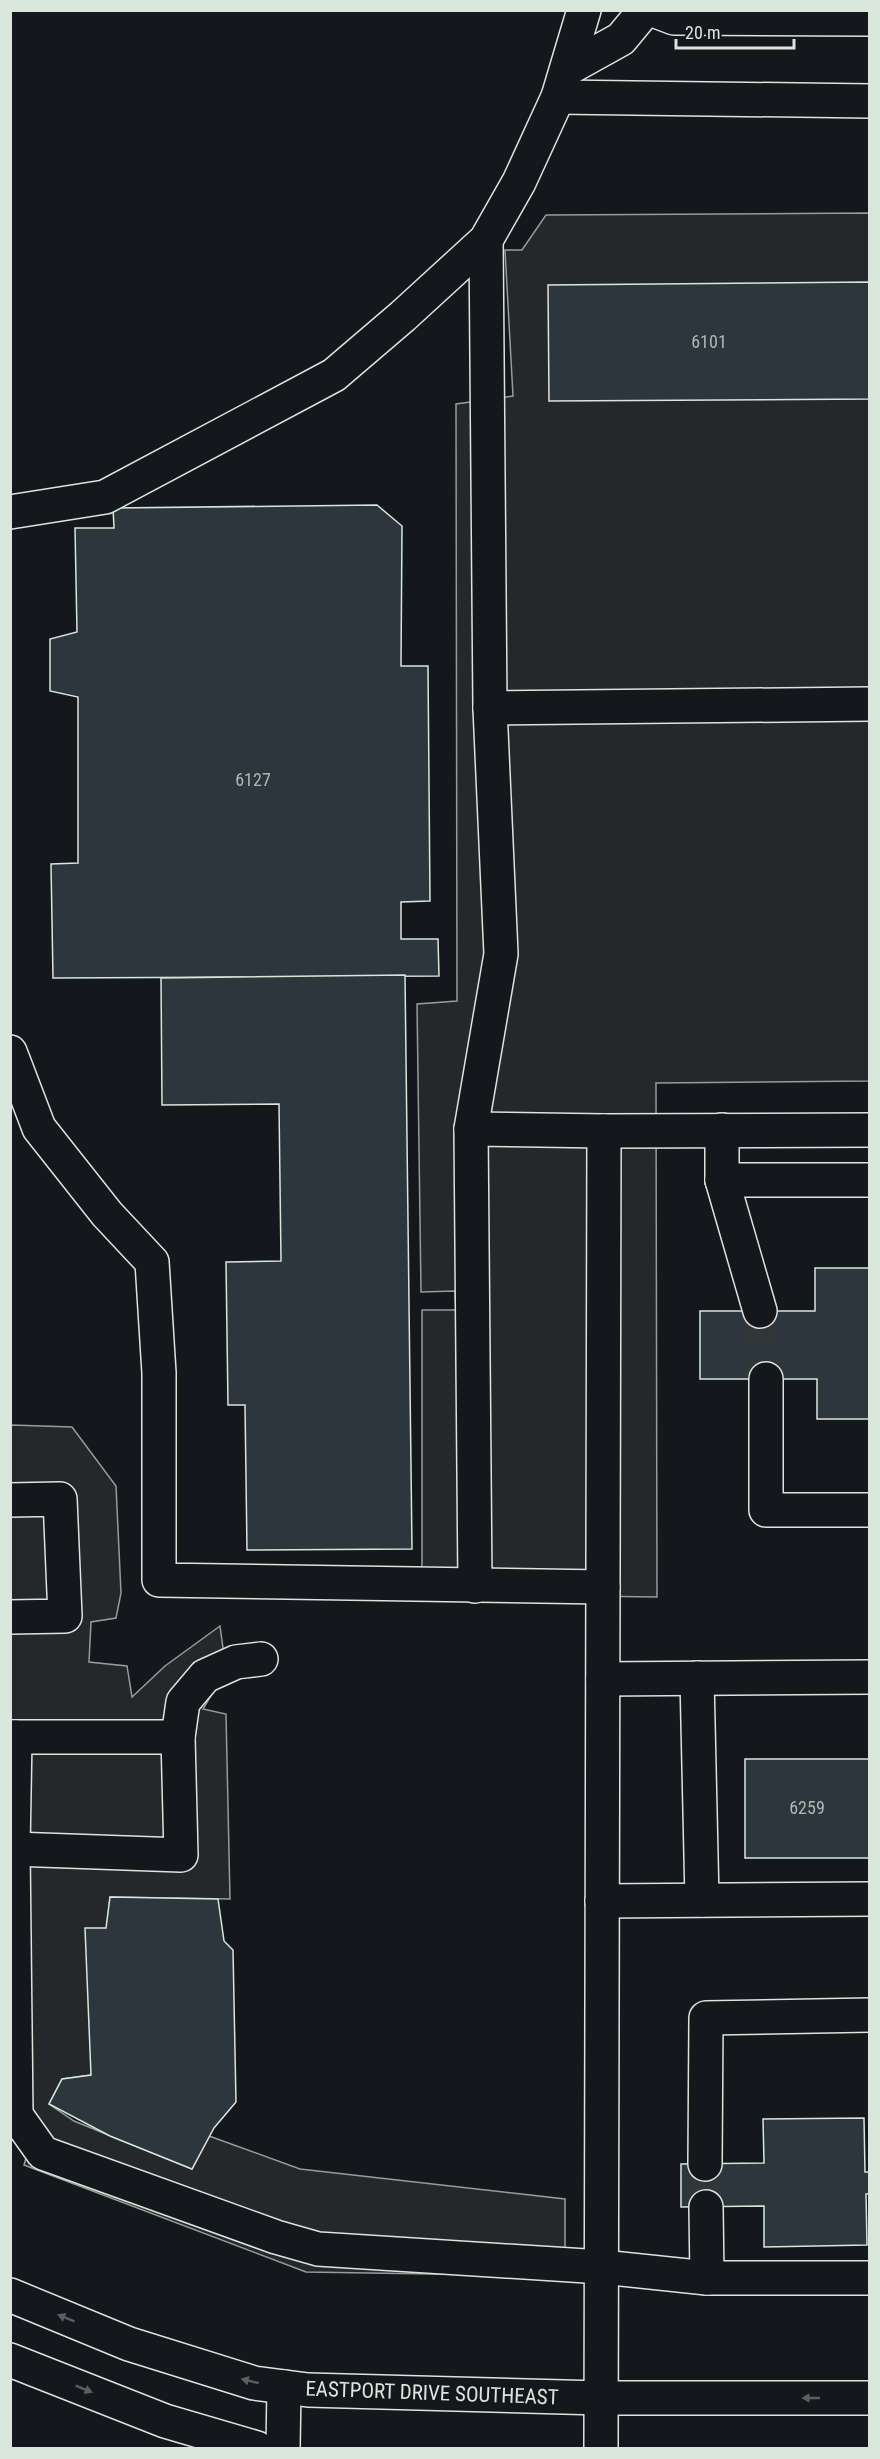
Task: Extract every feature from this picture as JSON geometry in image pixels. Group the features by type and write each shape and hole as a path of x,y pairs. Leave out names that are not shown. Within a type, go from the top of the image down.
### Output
{"street":[{"path":"10,512 105,497 334,375 403,316 486,240 519,182 563,83 584,10"},
{"path":"563,83 621,39 645,10"},
{"path":"653,10 674,18 870,19"},
{"path":"563,83 870,101"},
{"path":"475,1586 471,1129 501,954 490,708 486,240"},
{"path":"490,708 870,704"},
{"path":"10,1053 39,1128 107,1214 152,1262 159,1373 159,1580 603,1587"},
{"path":"471,1129 870,1130"},
{"path":"601,2448 604,1131"},
{"path":"722,1131 722,1180 760,1311"},
{"path":"722,1180 870,1180"},
{"path":"766,1379 766,1510 870,1510"},
{"path":"10,1500 60,1499 65,1616 10,1617"},
{"path":"13,1850 181,1855 178,1737 183,1702 205,1676 236,1662 261,1659"},
{"path":"603,1679 870,1677"},
{"path":"697,1678 702,1900"},
{"path":"178,1737 13,1737 13,2114 43,2153 276,2237 318,2249 602,2267 707,2278 870,2278"},
{"path":"602,1901 870,1899"},
{"path":"705,2164 706,2018 870,2015"},
{"path":"706,2207 707,2278"},
{"name":"EASTPORT DRIVE SOUTHEAST","path":"10,2295 129,2344 254,2383 308,2390 602,2398 870,2398"},
{"path":"10,2360 165,2421 257,2448"},
{"path":"283,2448 284,2386"}],"shaded area":[{"path":"869,213 869,1081 656,1083 657,1597 422,1594 422,1310 456,1310 455,1291 421,1292 417,1004 457,1001 456,404 513,396 505,250 522,250 546,215"},
{"path":"11,1425 72,1427 116,1486 121,1593 116,1618 91,1622 89,1662 127,1666 132,1697 165,1666 220,1626 226,1670 203,1709 226,1714 230,1899 110,1897 91,2075 62,2079 49,2104 74,2121 192,2169 209,2136 300,2169 565,2199 565,2276 306,2272 24,2165 32,2136 11,2128"}],"building":[{"path":"869,282 869,399 549,401 548,285"},
{"path":"377,505 402,526 401,666 428,666 430,901 401,902 401,939 438,939 439,976 53,978 51,864 78,863 78,697 50,691 50,639 77,632 75,528 114,528 113,508"},
{"path":"405,975 412,1549 247,1550 245,1405 228,1405 226,1262 281,1261 279,1104 162,1105 161,978"},
{"path":"815,1268 870,1268 870,1419 817,1419 817,1379 700,1379 700,1311 815,1311"},
{"path":"745,1759 870,1759 870,1858 745,1858"},
{"path":"110,1897 218,1899 224,1941 233,1950 236,2102 214,2128 192,2169 110,2136 49,2104 62,2079 91,2075 85,1928 106,1928"},
{"path":"864,2118 865,2172 870,2172 870,2194 866,2194 867,2245 764,2247 764,2206 681,2207 681,2164 764,2163 763,2119"}],"tunnel":[{"path":"760,1311 766,1379"},
{"path":"705,2164 706,2207"}]}
